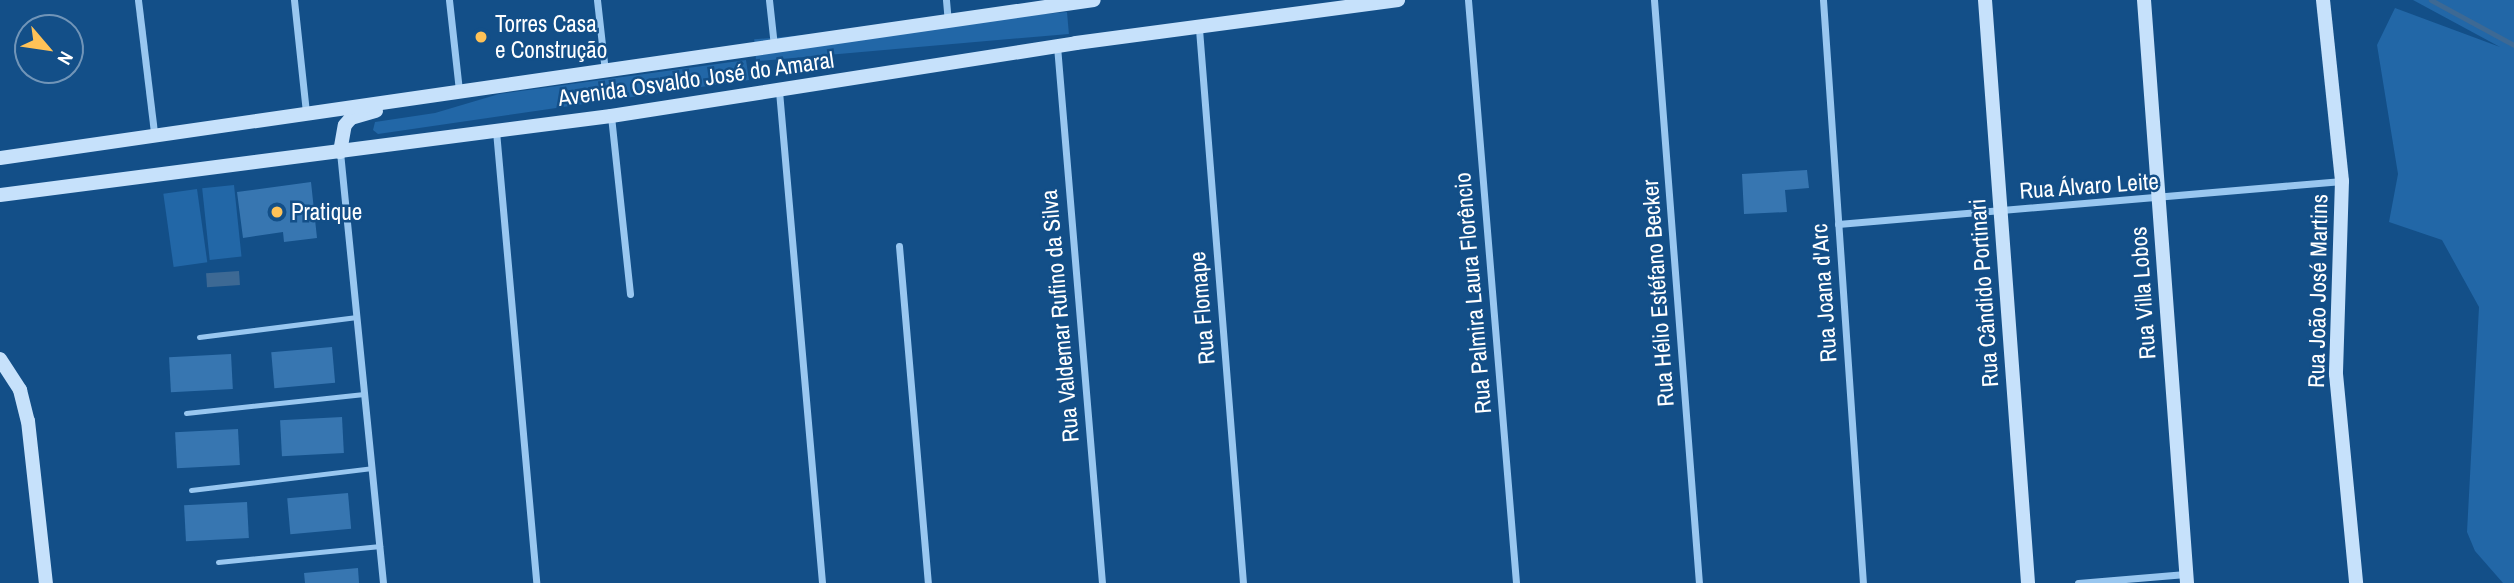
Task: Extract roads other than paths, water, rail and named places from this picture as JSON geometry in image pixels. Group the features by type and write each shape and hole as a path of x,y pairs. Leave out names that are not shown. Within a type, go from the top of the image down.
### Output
{"main road":[{"name":"Avenida Osvaldo José do Amaral","path":"0,158 154,132 459,92 1094,0"},
{"name":"Avenida Osvaldo José do Amaral","path":"0,195 611,117 1057,46 1199,29 1368,2 1398,0"},
{"name":"Rua Cândido Portinari","path":"1985,0 2028,583"},
{"name":"Rua Villa Lobos","path":"2144,0 2186,579"},
{"name":"Rua João José Martins","path":"2323,0 2342,181 2336,374 2356,583"},
{"path":"340,152 342,132 351,118 459,92"},
{"path":"0,359 19,390 29,421 46,583"}],"street":[{"path":"138,0 154,132"},
{"path":"294,0 306,113"},
{"path":"449,0 459,92"},
{"path":"597,0 605,71"},
{"path":"769,0 774,47"},
{"path":"946,0 948,22"},
{"name":"Rua Palmira Laura Florêncio","path":"1468,0 1516,583"},
{"name":"Rua Hélio Estéfano Becker","path":"1654,0 1699,583"},
{"name":"Rua Joana d'Arc","path":"1823,0 1863,583"},
{"name":"Rua Flomape","path":"1199,29 1243,583"},
{"name":"Rua Valdemar Rufino da Silva","path":"1057,46 1102,583"},
{"path":"779,91 822,583"},
{"path":"611,117 631,293"},
{"path":"496,131 536,583"},
{"path":"340,152 383,583"},
{"name":"Rua Álvaro Leite","path":"1838,223 2159,200 2342,181"},
{"path":"899,246 928,583"},
{"path":"2078,583 2186,579"}],"lane":[{"path":"199,337 357,317"},
{"path":"186,413 364,394"},
{"path":"191,490 372,468"},
{"path":"218,562 380,546"}],"waterway":[{"path":"2431,0 2514,45"}],"place":[{"name":"Torres Casa e Construção","path":"481,37"},
{"name":"Pratique","path":"277,212"}]}
